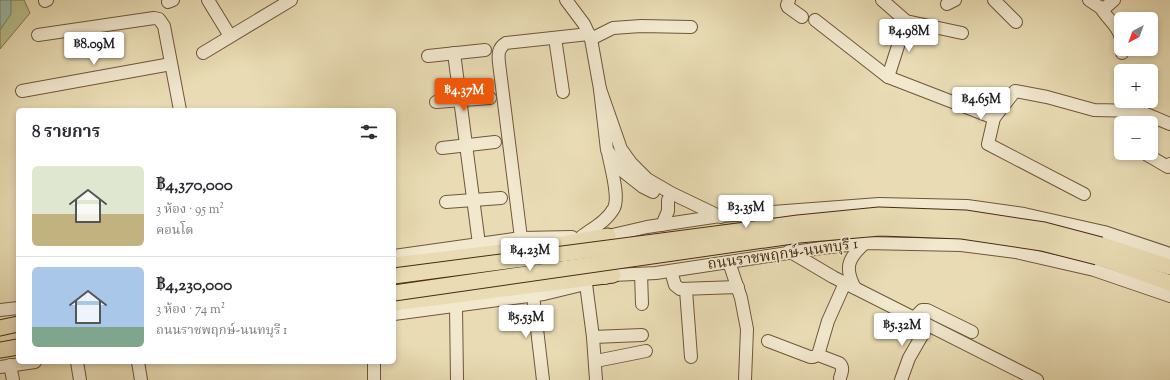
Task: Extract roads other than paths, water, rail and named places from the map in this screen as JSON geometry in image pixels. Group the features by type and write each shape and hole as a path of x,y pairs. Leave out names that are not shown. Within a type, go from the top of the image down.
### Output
{"main road":[{"name":"ถนนราชพฤกษ์-นนทบุรี 1","path":"396,276 790,224 879,215 965,218 1044,230 1099,251 1170,283"},
{"name":"ถนนราชพฤกษ์-นนทบุรี 1","path":"396,293 799,235 880,228 962,231 1099,251 1170,267"},
{"path":"396,265 552,246 608,236"},
{"path":"396,303 453,300 613,276"},
{"path":"0,328 16,325"},
{"path":"1,349 16,348"}],"street":[{"path":"208,0 230,36"},
{"path":"203,53 291,0"},
{"path":"566,0 584,24 590,36 597,66 616,197 614,206 608,217 581,237"},
{"path":"789,0 787,5 788,7 802,17"},
{"path":"882,0 906,21 962,33"},
{"path":"994,0 1016,22"},
{"path":"1089,0 1101,8 1114,25"},
{"path":"1101,8 1106,7 1114,0"},
{"path":"38,35 154,18 159,19 164,26 180,108"},
{"path":"815,20 888,77 994,118"},
{"path":"888,77 906,21"},
{"path":"521,238 498,63 498,52 501,46 506,43 590,36 613,28 641,26 691,27"},
{"path":"555,38 563,92"},
{"path":"428,56 485,50"},
{"path":"454,53 479,244"},
{"path":"22,91 171,64"},
{"path":"600,89 621,149 631,163 647,179 778,254 833,277"},
{"path":"1084,194 988,144 994,118 1015,91 1047,97 1094,110 1139,111 1170,124"},
{"path":"436,102 490,98"},
{"path":"442,148 495,142"},
{"path":"608,150 624,172 643,187 707,218 722,221 792,252 850,286 1037,380"},
{"path":"1156,160 1168,167 1170,164"},
{"path":"446,202 501,198"},
{"path":"657,226 668,211 668,200"},
{"path":"722,221 809,210 879,204 967,206 1024,214 1104,232 1170,254"},
{"path":"809,210 801,220 799,229 803,241 812,250"},
{"path":"396,256 521,238 608,236 707,218"},
{"path":"670,269 696,256 713,244 722,221"},
{"path":"657,226 668,232 678,241 681,251 670,269 675,285 680,289 686,290 738,287"},
{"path":"818,355 828,321 850,286 848,268 850,259 865,243"},
{"name":"ถนนราชพฤกษ์-นนทบุรี 1","path":"396,314 453,300 529,296 586,284 613,276 640,274 865,243 961,244 1016,252 1094,270 1170,296"},
{"path":"729,262 742,298 747,329 745,380"},
{"path":"640,274 642,304"},
{"path":"586,284 596,361 596,380"},
{"path":"686,290 691,358"},
{"path":"529,296 535,380"},
{"path":"529,296 543,380"},
{"path":"453,300 457,380"},
{"path":"0,310 16,308"},
{"path":"914,318 922,310 927,310 972,332"},
{"path":"901,380 909,358 928,325"},
{"path":"593,337 642,335"},
{"path":"768,341 810,357 818,355 842,365 843,369 840,378"},
{"path":"596,361 646,351"},
{"path":"13,380 5,366 20,364"},
{"path":"77,364 80,380"},
{"path":"138,364 140,380"},
{"path":"374,364 374,380"}]}
